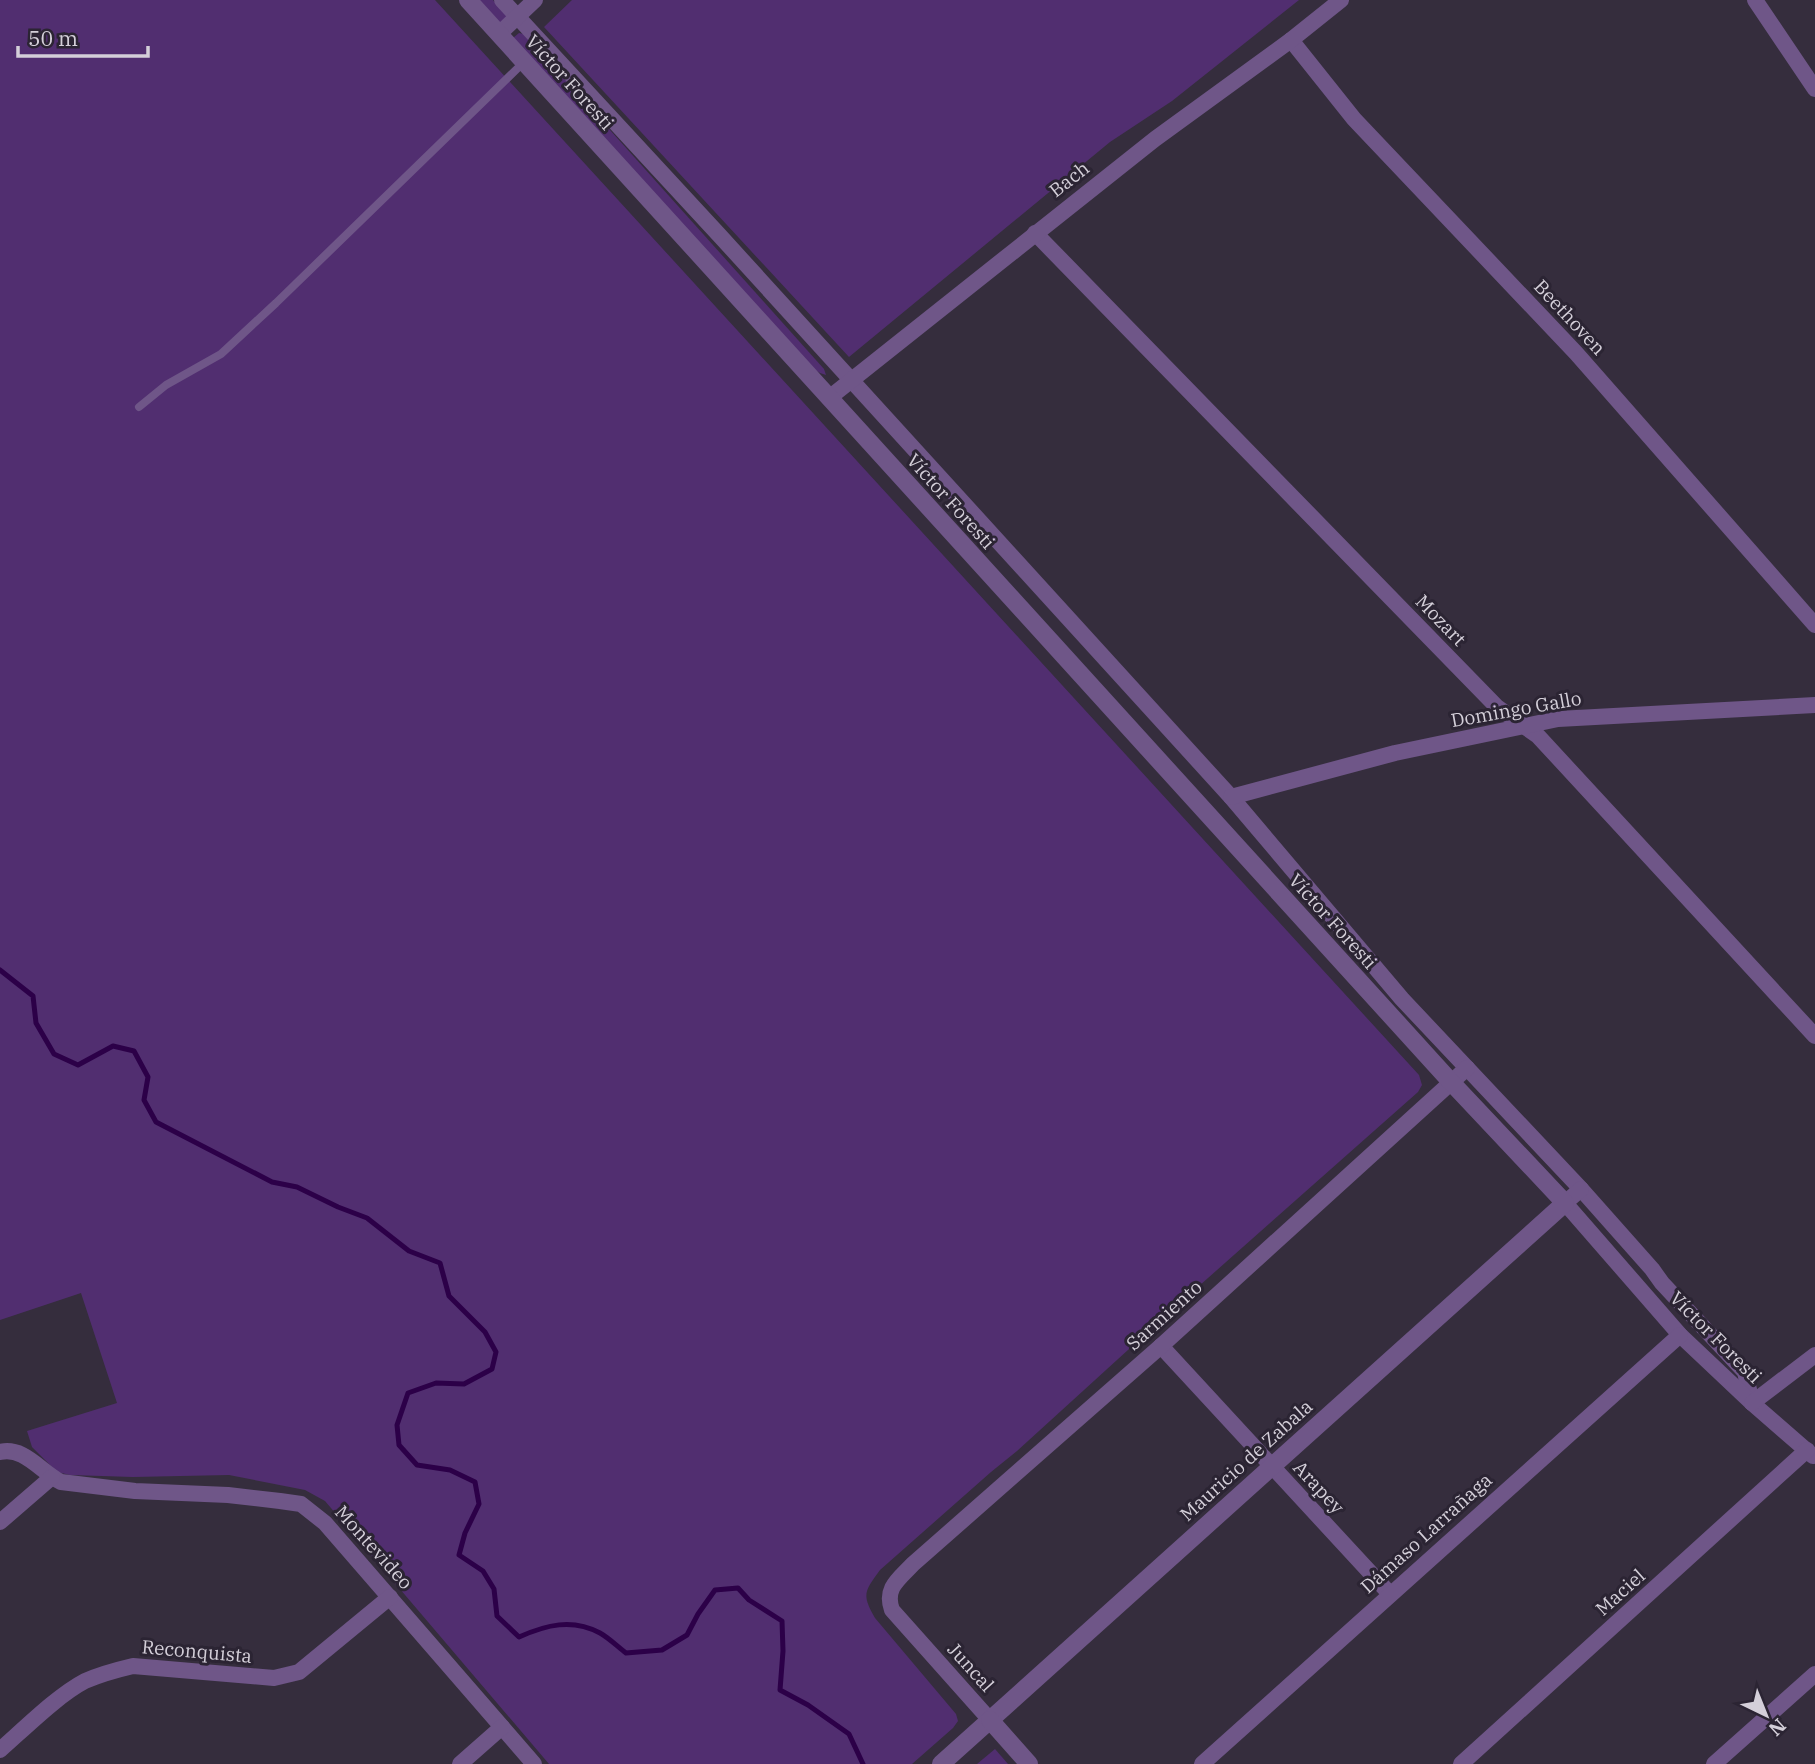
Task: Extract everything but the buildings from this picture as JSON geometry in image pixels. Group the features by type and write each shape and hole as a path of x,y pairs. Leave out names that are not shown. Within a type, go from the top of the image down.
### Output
{"street":[{"name":"Víctor Foresti","path":"468,0 1451,1082 1565,1203 1680,1335 1752,1403"},
{"name":"Víctor Foresti","path":"502,0 1231,797 1402,999 1581,1189 1662,1283 1745,1372 1752,1403"},
{"path":"499,34 535,0"},
{"name":"Bach","path":"829,398 1154,139 1291,40 1341,0"},
{"path":"1755,0 1815,89"},
{"name":"Beethoven","path":"1291,40 1354,119 1576,353 1815,625"},
{"name":"Mozart","path":"1035,233 1497,707 1538,736 1815,1036"},
{"name":"Domingo Gallo","path":"1231,797 1395,753 1558,719 1815,705"},
{"name":"Sarmiento","path":"889,1594 896,1581 913,1564 1161,1346 1467,1068"},
{"name":"Mauricio de Zabala","path":"941,1764 1581,1189"},
{"name":"Dámaso Larrañaga","path":"1202,1764 1680,1335"},
{"name":"Arapey","path":"1161,1346 1390,1594"},
{"path":"1811,1454 1752,1403 1815,1355"},
{"name":"Montevideo","path":"0,1452 15,1451 61,1482 135,1491 228,1495 301,1504 325,1522 534,1764"},
{"name":"Maciel","path":"1461,1764 1811,1454"},
{"path":"0,1522 52,1477"},
{"name":"Juncal","path":"889,1594 892,1610 1029,1764"},
{"name":"Reconquista","path":"0,1751 61,1697 83,1682 110,1671 133,1666 274,1678 299,1672 390,1597"},
{"path":"1714,1764 1815,1674"},
{"path":"460,1764 502,1727"}],"lane":[{"path":"139,407 166,385 221,354 523,63"}],"shaded area":[{"path":"0,0 435,0 1419,1075 1422,1085 1418,1092 880,1570 871,1583 866,1598 875,1618 956,1714 958,1721 912,1764 549,1764 325,1501 305,1490 229,1475 70,1475 57,1472 32,1447 27,1431 117,1403 81,1293 0,1320"},
{"path":"479,0 493,0 508,17 501,24"},
{"path":"572,0 1299,0 1172,101 1110,142 849,357 544,27"},
{"path":"519,33 524,34 824,369 826,375 810,367 513,38"},
{"path":"995,1749 1008,1764 977,1764"}],"waterway":[{"path":"0,970 33,996 36,1023 54,1054 78,1065 113,1046 134,1051 148,1077 144,1100 156,1122 272,1182 297,1187 367,1218 409,1251 440,1263 449,1296 485,1332 496,1352 492,1369 464,1384 436,1383 408,1393 397,1425 399,1445 417,1465 450,1470 475,1482 479,1504 465,1533 459,1555 483,1571 494,1589 497,1616 519,1637 539,1629 569,1625 590,1628 626,1653 662,1650 687,1635 715,1590 738,1588 749,1600 782,1621 780,1690 808,1705 849,1734 863,1764"}]}
